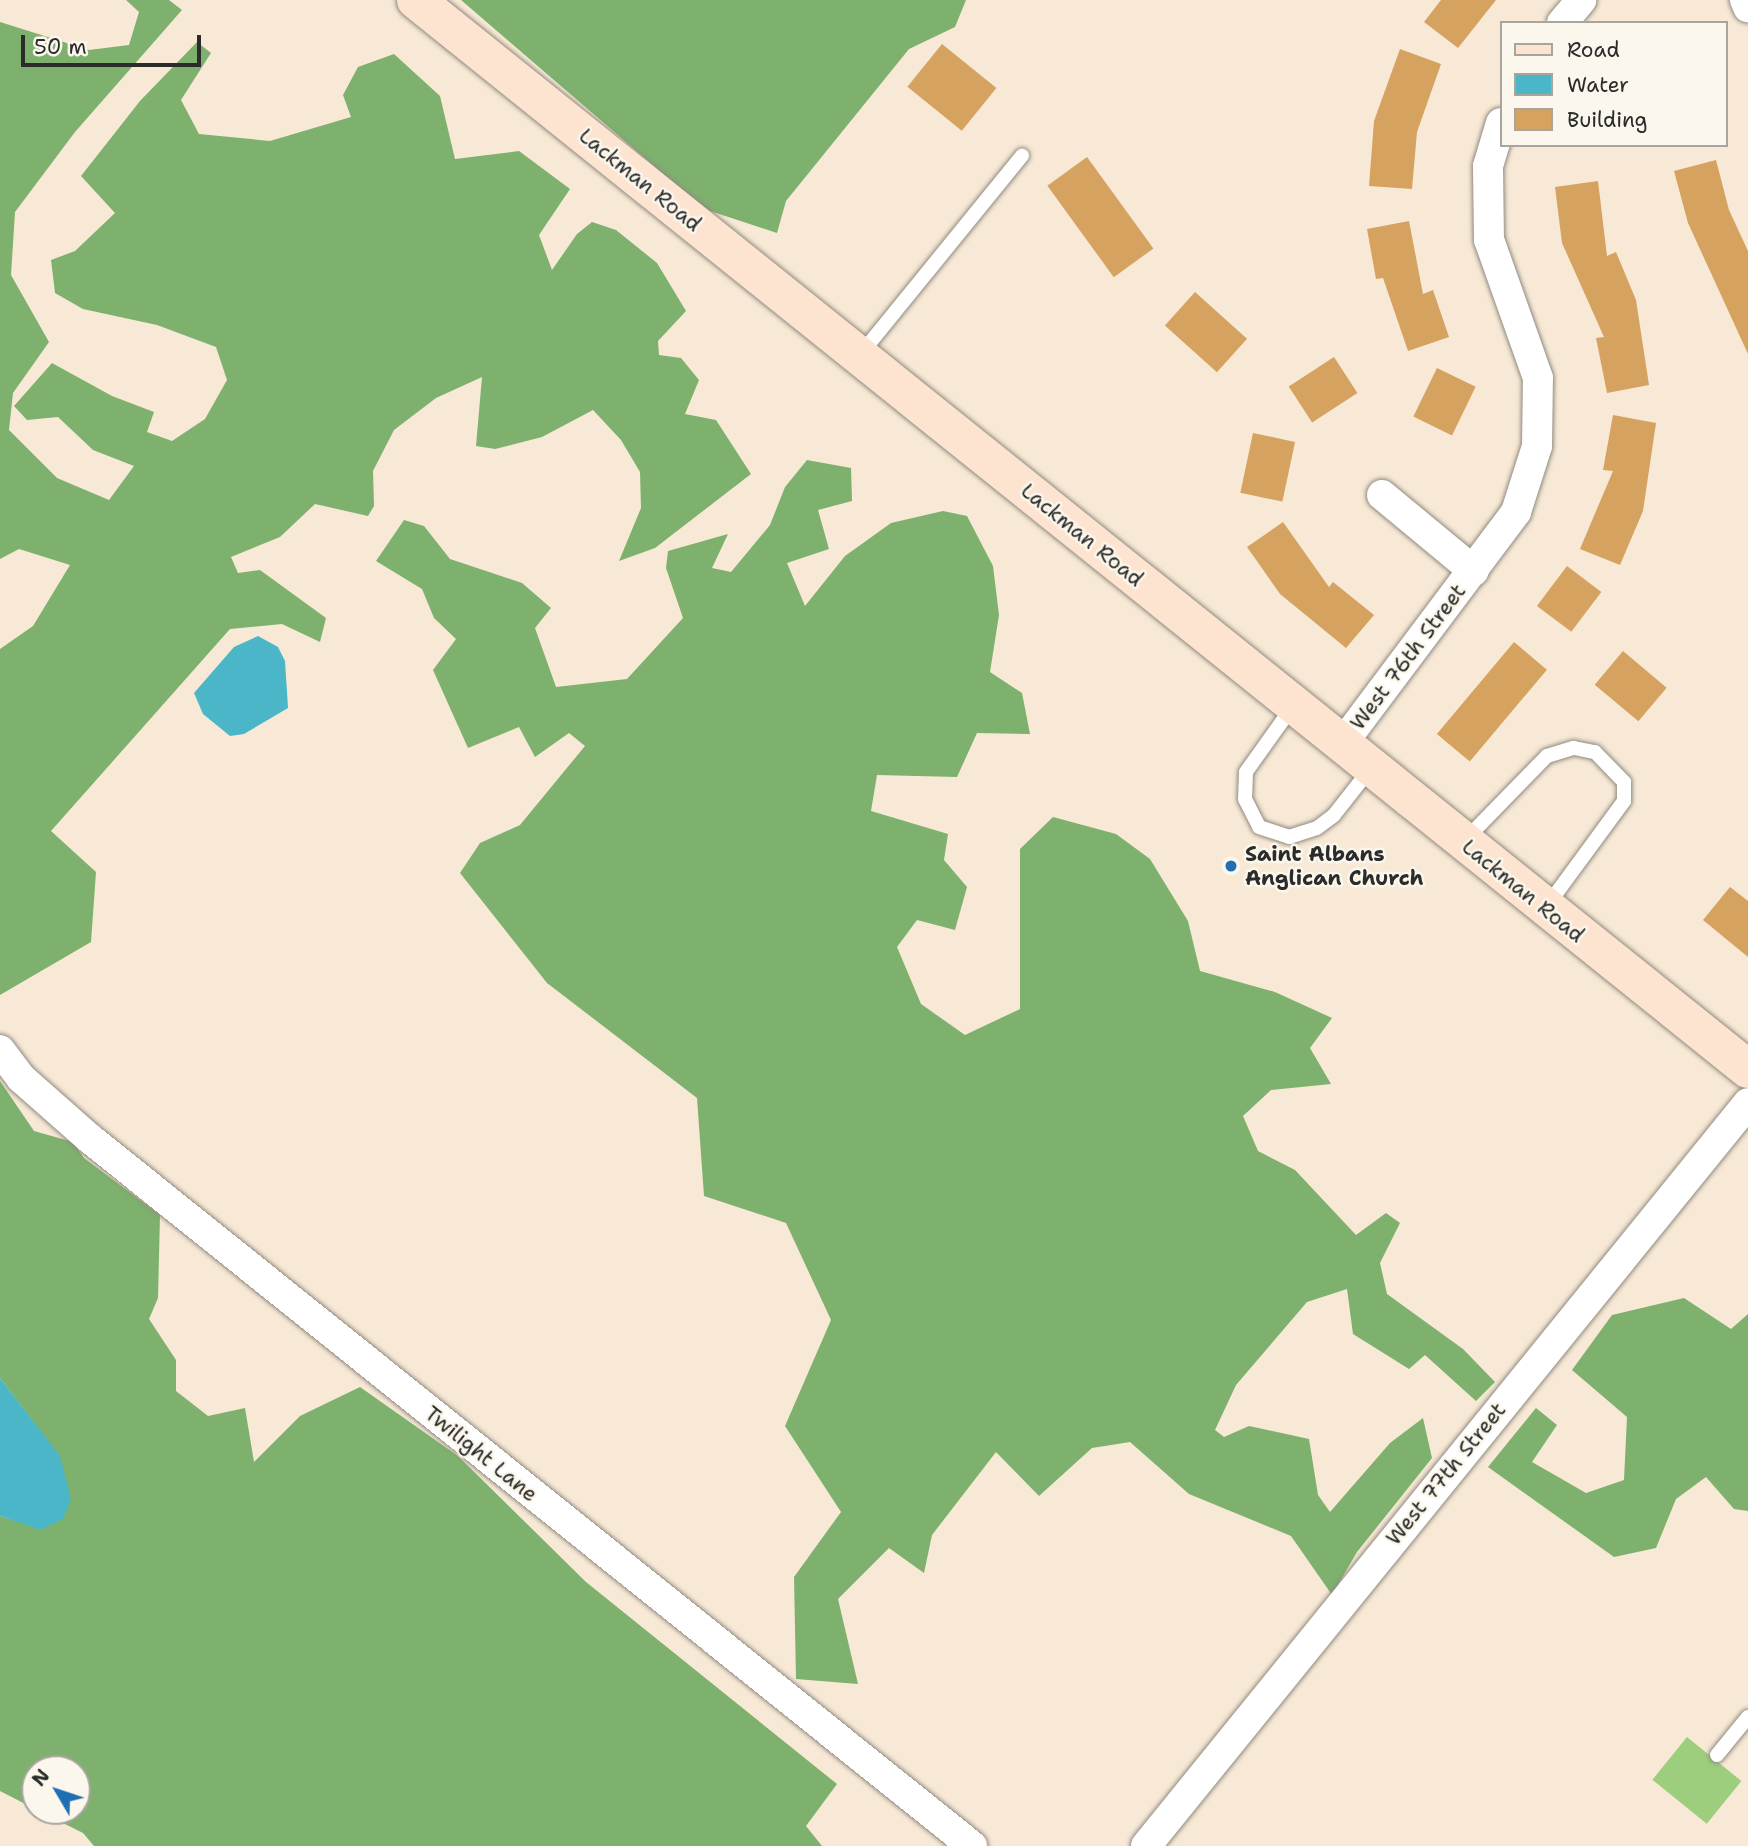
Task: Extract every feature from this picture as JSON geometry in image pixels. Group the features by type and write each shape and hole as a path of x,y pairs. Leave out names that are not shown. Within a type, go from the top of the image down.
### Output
{"main road":[{"name":"Lackman Road","path":"416,0 1544,909 1748,1069"}],"street":[{"path":"1564,21 1581,0"},
{"path":"1745,0 1748,7"},
{"name":"West 76th Street","path":"1342,744 1516,512 1537,446 1538,377 1489,240 1488,166 1500,125"},
{"name":"West 76th Street","path":"1382,495 1474,570"},
{"name":"Twilight Lane","path":"0,1050 21,1078 100,1147 972,1846"},
{"name":"West 77th Street","path":"1146,1846 1748,1103"}],"lane":[{"path":"859,356 1022,156"},
{"path":"1294,705 1246,772 1245,799 1259,827 1289,837 1317,828 1334,815 1371,768"},
{"path":"1463,843 1546,756 1574,748 1595,752 1624,782 1625,801 1544,909"},
{"path":"1717,1755 1748,1717"}],"green space":[{"path":"126,0 169,0 182,10 75,132 15,212 11,275 49,342 13,393 9,430 57,478 109,500 134,466 93,450 58,417 27,420 14,406 52,363 112,396 154,412 147,432 172,441 205,419 227,380 216,347 157,325 83,309 55,293 51,260 75,251 115,213 81,176 140,101 197,42 211,53 181,100 199,134 270,141 351,117 343,95 358,67 394,54 440,96 455,159 519,151 570,189 539,235 552,270 577,234 592,222 616,230 657,263 686,311 658,341 659,355 681,358 699,380 685,414 716,420 751,474 655,548 619,561 641,508 640,472 621,440 593,410 542,437 495,449 476,446 482,377 436,398 394,430 373,471 374,506 368,516 315,504 280,537 231,557 238,573 260,570 326,618 320,642 282,624 230,629 51,831 96,872 91,942 0,995 0,649 33,626 70,565 19,549 0,559 0,22 89,50 129,45 139,12"},
{"path":"461,0 966,0 955,27 909,49 786,201 777,233 704,209"},
{"path":"807,460 851,468 852,501 818,510 829,549 787,563 805,606 845,556 891,523 943,511 967,516 993,566 999,615 990,672 1022,693 1030,734 977,733 957,777 877,775 871,811 948,834 944,860 967,887 955,930 917,920 897,947 921,1004 965,1035 1020,1009 1020,849 1053,817 1116,834 1150,859 1188,921 1200,971 1275,992 1332,1018 1310,1048 1331,1084 1271,1090 1243,1116 1258,1151 1295,1170 1356,1235 1386,1213 1400,1223 1380,1263 1387,1294 1463,1349 1495,1382 1476,1401 1425,1355 1409,1369 1353,1334 1347,1289 1307,1302 1236,1385 1215,1430 1224,1437 1249,1426 1309,1439 1318,1495 1330,1512 1390,1443 1423,1418 1432,1458 1357,1552 1332,1595 1291,1536 1189,1494 1130,1442 1092,1448 1039,1496 996,1452 932,1535 924,1573 889,1548 838,1599 858,1684 796,1679 794,1577 841,1512 785,1426 831,1320 786,1223 704,1196 697,1098 547,983 460,873 480,843 520,825 585,746 569,733 535,757 519,727 468,748 433,670 456,639 434,618 422,589 376,561 404,520 424,526 450,559 522,583 551,608 535,628 556,687 627,679 683,618 666,568 668,551 728,534 712,568 731,572 770,525 785,487"},
{"path":"0,1081 34,1131 73,1142 84,1158 160,1215 158,1298 149,1319 176,1360 176,1391 208,1416 245,1408 254,1462 300,1416 360,1387 458,1456 586,1582 837,1784 806,1826 822,1846 94,1846 83,1833 67,1825 91,1825 91,1755 21,1755 21,1802 0,1791 0,1516 41,1529 35,1424 0,1378"},
{"path":"1684,1298 1731,1329 1748,1314 1748,1511 1734,1509 1706,1477 1676,1499 1656,1548 1614,1557 1488,1467 1536,1408 1557,1425 1532,1462 1586,1493 1624,1480 1627,1417 1572,1370 1612,1315"},
{"path":"1687,1737 1741,1781 1707,1824 1652,1780"}],"water":[{"path":"258,636 278,647 285,661 288,708 244,734 230,736 203,714 194,693 234,647"},
{"path":"0,1378 60,1456 71,1499 63,1519 41,1530 0,1516"}],"building":[{"path":"1441,0 1496,0 1458,48 1424,22"},
{"path":"942,44 996,88 962,131 907,87"},
{"path":"1400,49 1441,64 1417,132 1412,189 1369,186 1374,121"},
{"path":"1087,157 1153,248 1114,277 1047,186"},
{"path":"1716,160 1729,210 1748,251 1748,354 1688,223 1674,171"},
{"path":"1598,181 1607,256 1616,252 1636,300 1649,385 1607,393 1596,338 1604,337 1562,243 1555,187"},
{"path":"1409,221 1423,294 1433,290 1449,337 1408,351 1383,278 1376,279 1367,229"},
{"path":"1195,292 1247,339 1217,372 1165,325"},
{"path":"1334,357 1357,393 1312,422 1289,386"},
{"path":"1437,368 1476,387 1452,435 1413,417"},
{"path":"1613,415 1656,423 1643,511 1620,565 1580,549 1613,471 1603,470"},
{"path":"1253,433 1295,442 1282,502 1240,493"},
{"path":"1283,522 1329,587 1333,582 1374,615 1346,648 1280,594 1247,547"},
{"path":"1567,566 1601,592 1571,632 1537,606"},
{"path":"1514,642 1547,670 1470,762 1437,734"},
{"path":"1623,651 1667,688 1638,721 1595,685"},
{"path":"1730,887 1748,901 1748,957 1703,920"}],"place":[{"name":"Saint Albans Anglican Church","path":"1231,866"}]}
